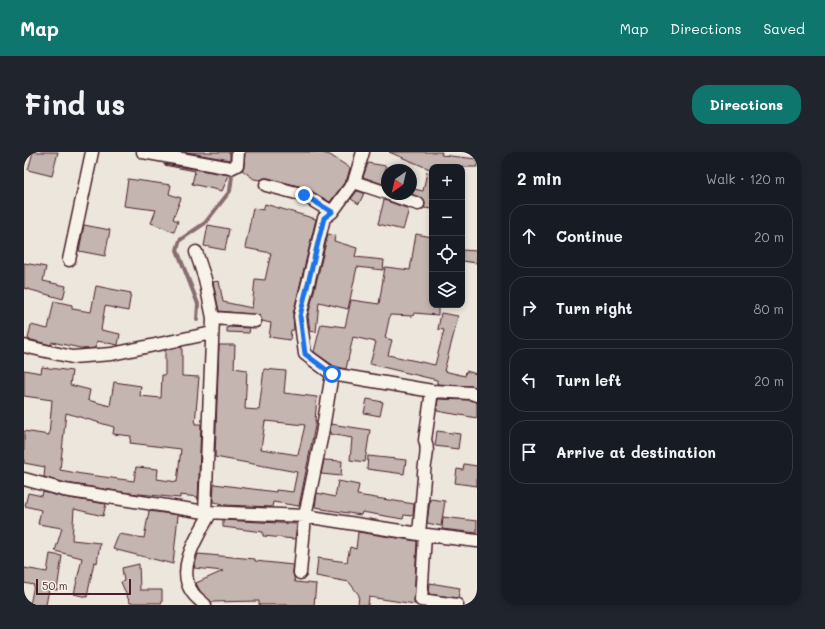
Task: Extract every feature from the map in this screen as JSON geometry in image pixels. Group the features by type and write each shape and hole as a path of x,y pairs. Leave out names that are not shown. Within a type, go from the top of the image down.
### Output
{"street":[{"path":"69,260 92,152"},
{"path":"143,152 231,168 237,165 238,152"},
{"path":"363,152 354,182 332,212 324,218 300,316 305,354 332,374 432,391 471,393 477,395"},
{"path":"354,182 381,192"},
{"path":"266,185 304,195 332,212"},
{"path":"406,200 418,204"},
{"path":"196,252 205,279 213,318 208,512 189,552 186,579 192,593 205,605"},
{"path":"213,318 255,321"},
{"path":"24,346 72,357 112,354 212,333"},
{"path":"300,572 305,516 322,434 332,374"},
{"path":"432,391 425,440 428,447 423,471 421,600 457,605"},
{"path":"24,479 64,490 208,512 305,516 477,541"}],"building":[{"path":"33,152 58,152 52,176 28,170"},
{"path":"185,152 230,152 230,160"},
{"path":"245,152 319,152 330,155 350,168 347,179 330,202 306,188 268,178 260,180 254,179 242,170 244,166"},
{"path":"389,152 442,152 441,155 477,159 477,167 465,167 465,164 429,164 429,169"},
{"path":"368,163 381,165 381,183 363,177"},
{"path":"164,164 229,175 222,191 192,184 195,171"},
{"path":"427,172 429,172 429,209 424,208 425,203 423,199 417,196 417,190 423,191"},
{"path":"128,179 171,185 169,194 181,198 173,219 178,221 174,232 151,223 156,210 124,206"},
{"path":"357,191 364,193 359,204 351,199"},
{"path":"384,200 409,209 403,230 378,224"},
{"path":"265,204 316,219 293,314 294,330 291,330 290,340 269,337 271,323 262,321 259,315 219,311 213,282 219,281 223,302 252,308 255,279 265,280 271,253 245,248 253,208 263,210"},
{"path":"84,225 110,230 105,256 79,251"},
{"path":"208,225 229,229 225,250 204,246"},
{"path":"328,234 335,236 334,241 357,248 355,257 384,260 383,270 357,267 348,309 319,302 316,332 310,331 308,316"},
{"path":"416,234 429,236 429,308 438,308 438,315 414,313 413,316 390,315 385,338 392,340 388,355 435,365 444,330 438,329 441,313 458,316 444,371 465,376 466,371 477,374 477,387 437,384 437,380 370,364 376,342 353,337 346,369 334,366 314,352 321,324 345,327 351,300 379,304 385,267 410,270"},
{"path":"465,250 477,251 477,263 465,261"},
{"path":"24,263 46,267 43,281 66,286 63,299 24,288"},
{"path":"96,286 131,293 128,311 105,306 101,330 120,334 118,345 97,341 95,348 85,349 52,342 51,345 28,339 31,325 48,329 54,301 72,305 72,309 91,312"},
{"path":"227,327 250,328 249,333 227,332"},
{"path":"219,345 235,345 234,368 247,370 245,409 259,410 264,369 286,371 284,393 317,397 316,421 299,506 273,502 272,507 225,505 213,502 214,484 276,492 276,490 293,492 297,472 215,457","holes":["265,421 305,425 298,455 261,449"]},
{"path":"182,347 182,376 199,377 195,424 201,424 198,500 198,497 180,495 180,498 129,493 66,483 44,477 45,467 24,463 24,431 49,435 52,400 24,396 24,370 41,373 42,367 72,371 70,385 90,390 88,400 110,406 114,382 141,386 140,396 161,398 162,375 165,375 165,350","holes":["66,413 114,427 113,434 131,436 130,443 181,449 177,482 157,479 158,469 136,467 134,481 60,470"]},
{"path":"367,399 383,402 380,416 364,413"},
{"path":"438,399 470,400 477,402 477,418 437,411"},
{"path":"331,424 370,430 365,462 350,460 352,438 330,434"},
{"path":"437,431 460,434 458,449 435,446"},
{"path":"368,456 406,460 404,474 367,469"},
{"path":"324,460 342,461 341,476 321,474"},
{"path":"464,464 477,466 477,486 455,483 457,469 463,470"},
{"path":"338,481 359,485 357,495 414,504 413,516 404,515 403,519 362,512 361,515 315,507 317,493 335,497"},
{"path":"43,492 106,504 103,516 74,509 72,540 100,543 97,563 94,562 87,597 74,594 82,558 55,551 62,528 38,524 41,510 25,506 28,493 42,496"},
{"path":"430,499 445,501 441,526 427,523"},
{"path":"149,511 178,515 173,564 113,549 119,534 144,538"},
{"path":"443,517 477,521 477,533 442,529"},
{"path":"223,520 297,524 295,539 263,536 263,532 223,527"},
{"path":"358,532 417,541 415,604 369,597 368,605 358,605 359,595 349,582 316,576 318,558 347,562 350,547 356,549"},
{"path":"50,554 62,556 57,590 49,589 46,605 30,605 34,585 24,583 24,568 47,572"},
{"path":"198,554 255,559 255,561 293,565 295,582 316,584 314,605 259,605 259,601 211,602 200,591 196,583 223,571 194,568"},
{"path":"139,564 140,590 162,590 162,603 130,603 121,582 124,581 122,568"},
{"path":"430,583 460,588 458,598 429,594"}],"waterway":[{"path":"197,320 198,304 177,250 180,240 205,223 230,191 233,168"}],"route":[{"path":"304,195 332,212 324,218 300,316 305,354 332,374"}]}
